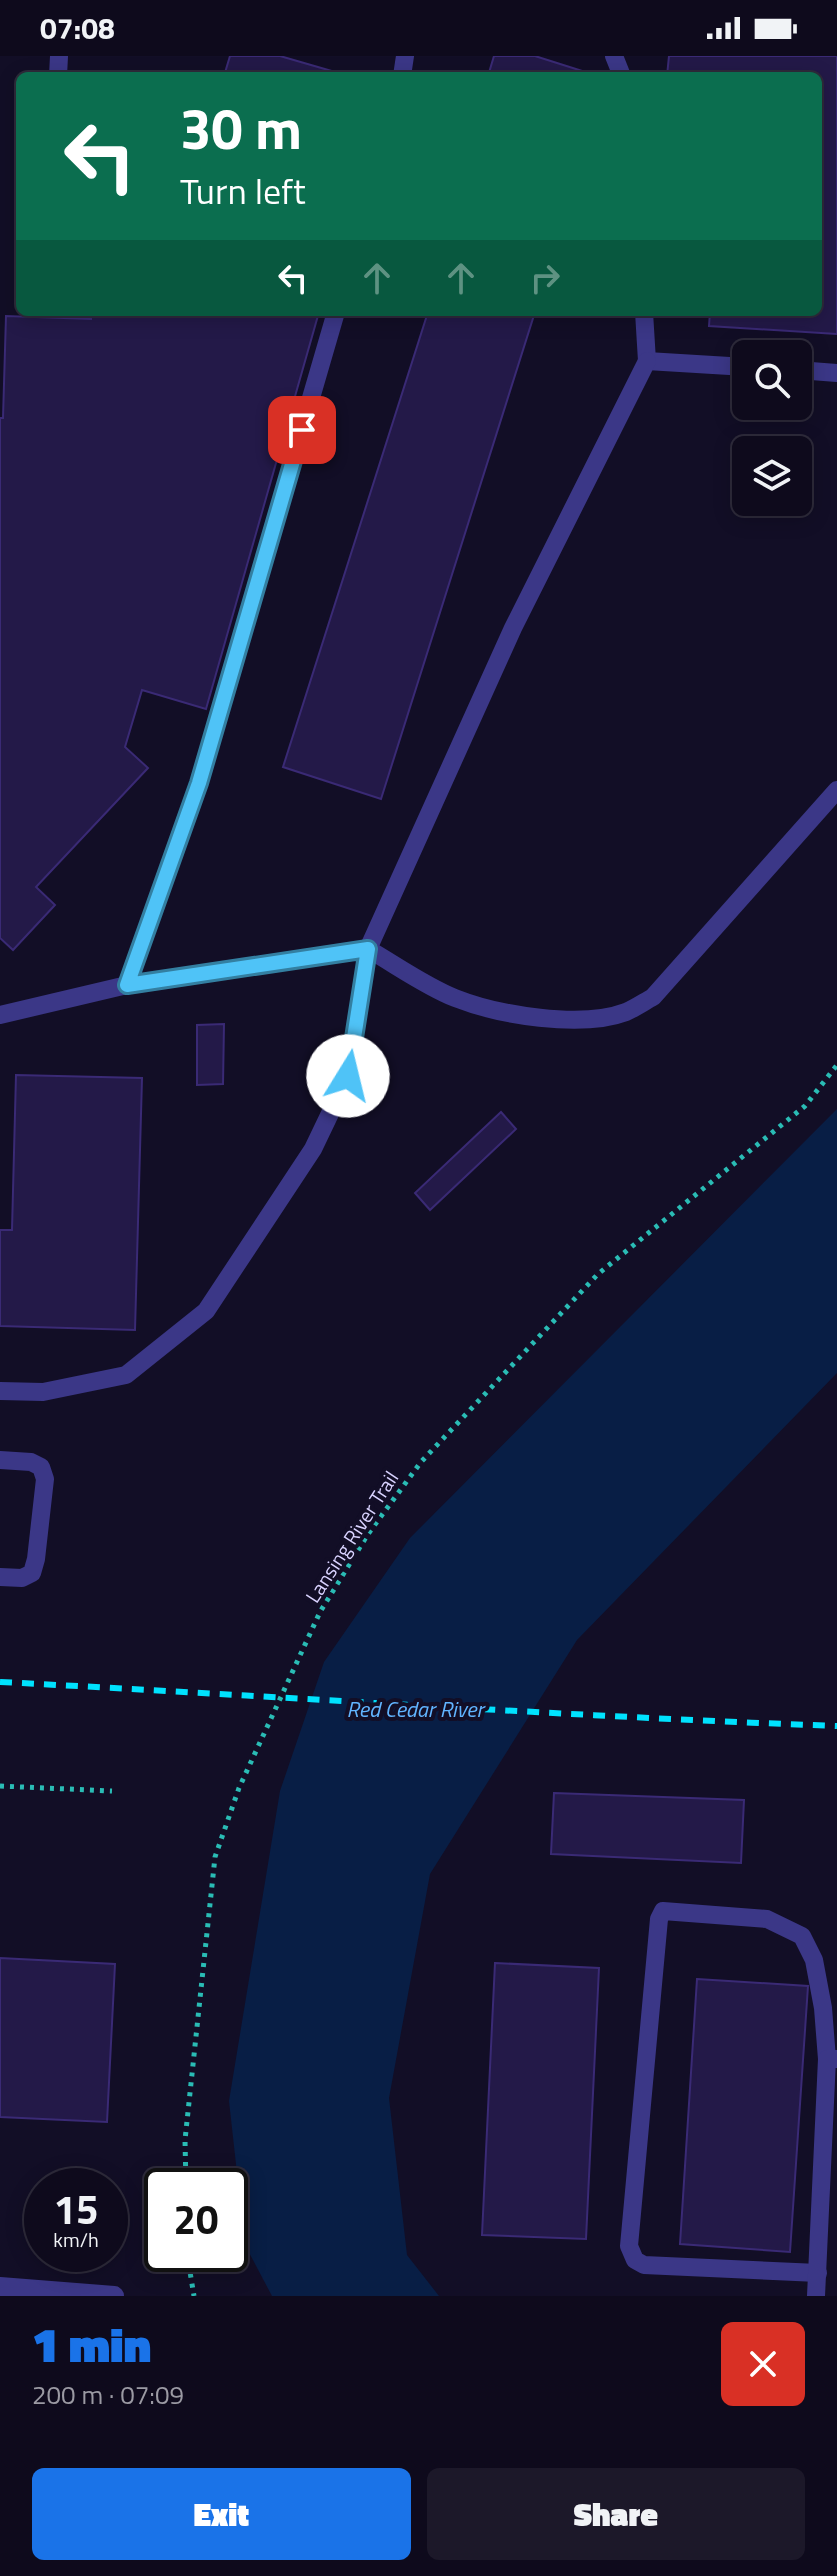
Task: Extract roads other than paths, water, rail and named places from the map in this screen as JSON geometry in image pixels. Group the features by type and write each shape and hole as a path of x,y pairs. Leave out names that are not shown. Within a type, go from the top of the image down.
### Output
{"street":[{"path":"0,2287 114,2296"}],"lane":[{"path":"127,985 199,783 335,316"},
{"path":"0,1391 43,1392 126,1375 206,1311 313,1149 348,1076 368,949 513,628 647,361 644,316"},
{"path":"647,361 732,366"},
{"path":"812,371 837,373"},
{"path":"0,1015 127,985 368,949 452,997 492,1011 554,1018 624,1013 653,997 837,790"},
{"path":"0,1460 31,1462 41,1467 45,1479 32,1573 22,1578 0,1577"},
{"path":"816,2296 818,2273 832,2059 814,1960 802,1936 767,1919 663,1911 659,1919 629,2246 635,2260 644,2265 818,2273"}],"water":[{"name":"Red Cedar River","path":"837,1109 837,1373 577,1640 430,1874 389,2098 407,2255 439,2296 272,2296 248,2251 248,2168 236,2168 229,2101 280,1791 324,1662 410,1538"}],"railway":[{"path":"0,1682 837,1726"}]}
